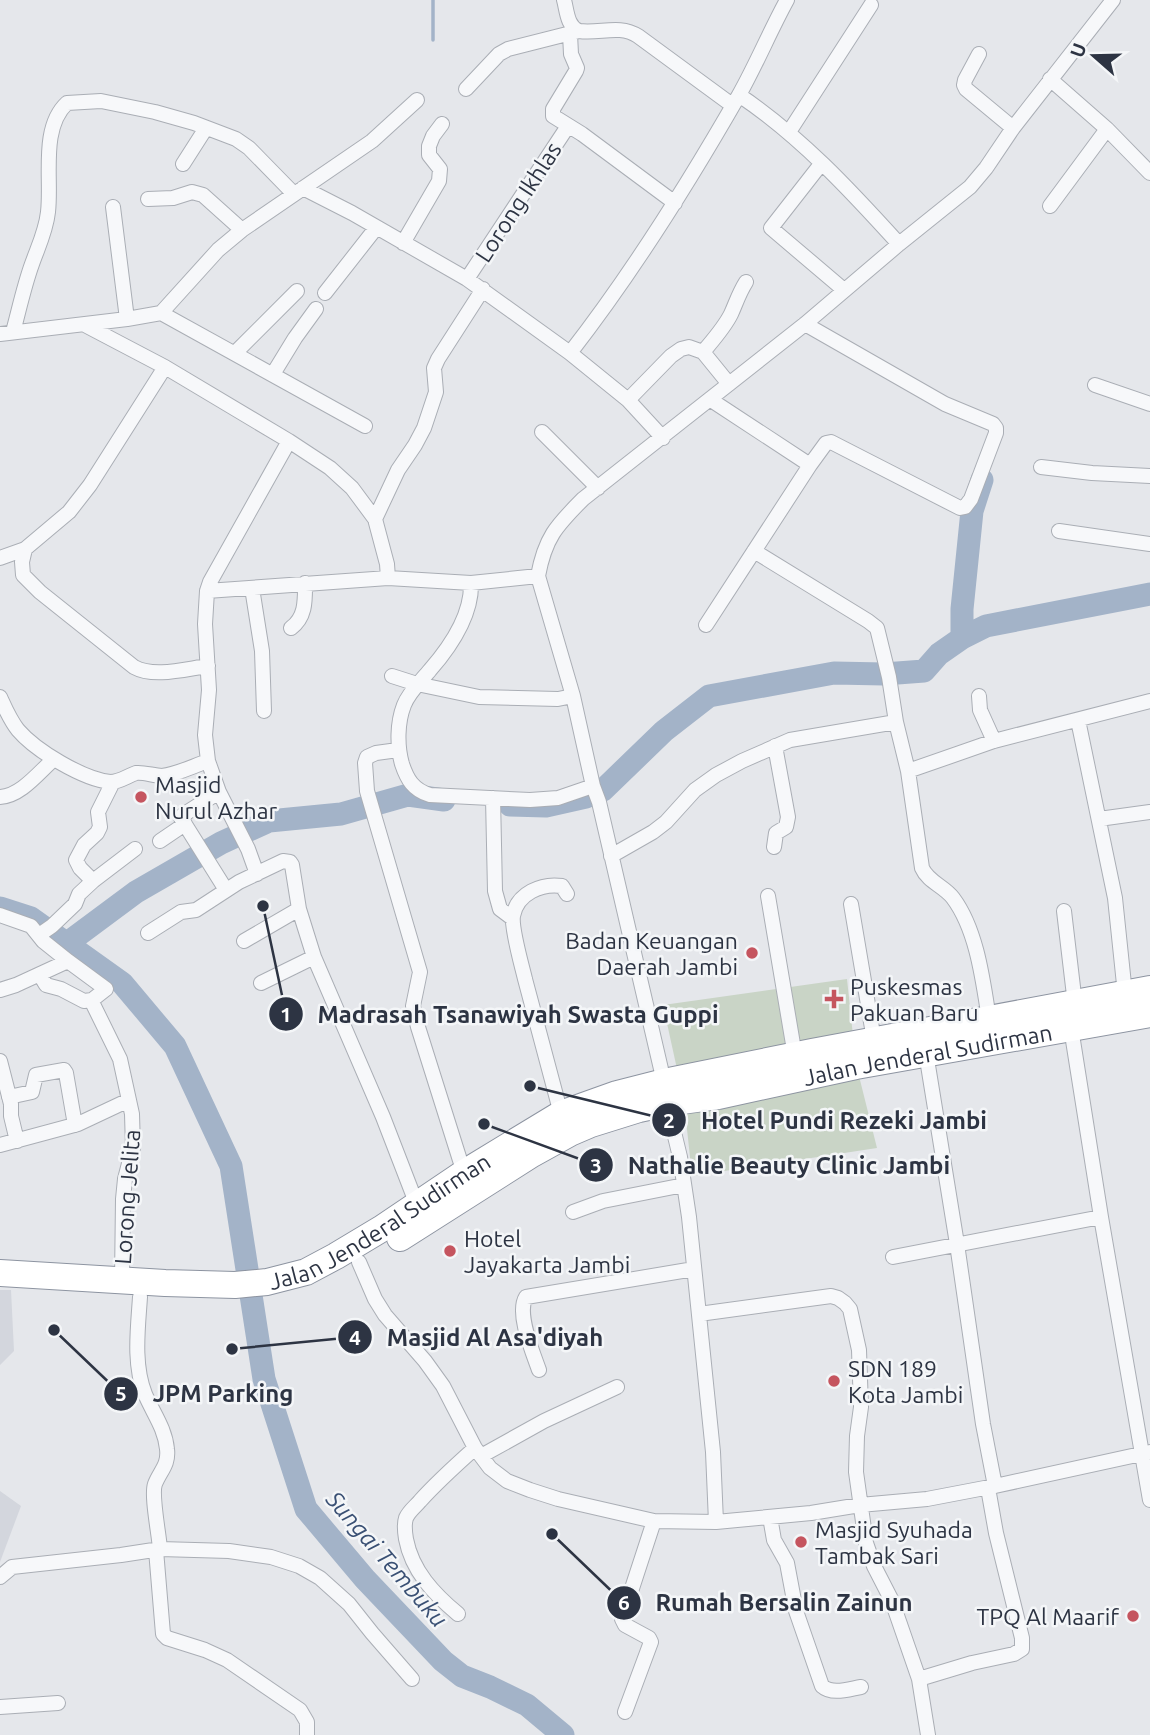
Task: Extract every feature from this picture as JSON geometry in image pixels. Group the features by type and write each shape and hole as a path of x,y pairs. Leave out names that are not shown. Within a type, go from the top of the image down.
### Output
{"highway":[{"name":"Jalan Jenderal Sudirman","path":"808,1061 856,1066 926,1053 1073,1016 1138,991"},
{"name":"Jalan Jenderal Sudirman","path":"0,1289 131,1289 234,1293 309,1288 359,1262 417,1205 464,1173 561,1114 617,1094 666,1092 718,1096 808,1061 874,1040 989,1019 1150,1014"},
{"name":"Jalan Jenderal Sudirman","path":"267,1291 386,1236 570,1133 613,1117 666,1092"},
{"name":"Jalan Jenderal Sudirman","path":"0,1273 131,1289"}],"street":[{"path":"564,0 570,24 575,32 570,54 577,68 552,113 553,116 582,134 675,203"},
{"path":"570,353 601,313 675,203 736,100 786,0"},
{"path":"716,1522 713,1452 690,1217 680,1157 599,802 573,696 538,576 544,552 556,526 583,499 711,400 970,187 1113,0"},
{"path":"789,132 869,2"},
{"path":"466,89 499,54 508,49 575,32 619,29 631,32 736,100 764,111 859,200 899,244"},
{"path":"979,54 964,80 964,85 1013,128"},
{"path":"1050,79 1108,129 1150,173"},
{"path":"417,100 372,141 299,191 242,230 218,250 161,313 127,320 7,333 43,238 48,211 51,136 57,114 67,103 101,101 155,112 236,139 299,191 376,228 482,289 570,353 628,400 663,438"},
{"path":"403,243 439,181 440,169 429,155 429,146 442,124"},
{"name":"Lorong Ikhlas","path":"467,279 568,126"},
{"path":"183,164 206,128"},
{"path":"1050,206 1108,129"},
{"path":"821,164 771,228 844,290"},
{"path":"148,199 173,198 192,192 203,195 242,230"},
{"path":"113,207 127,320"},
{"path":"325,293 376,228"},
{"path":"703,352 723,327 746,282"},
{"path":"375,519 398,470 424,428 436,392 434,368 438,359 482,289"},
{"path":"235,353 297,291"},
{"path":"273,374 316,309"},
{"path":"161,313 365,426"},
{"path":"706,625 826,443 831,442 957,508 963,508 971,499 996,430 993,424 945,404 805,324"},
{"path":"85,325 165,367 330,468 352,488 375,519 387,564 388,579"},
{"path":"628,400 671,356 689,347 703,352 729,384"},
{"path":"0,558 24,549 69,512 90,485 165,367"},
{"path":"1095,385 1150,404"},
{"path":"711,400 810,465"},
{"path":"542,432 598,488"},
{"path":"257,874 239,830 219,792 208,761 205,735 209,690 205,624 207,591 289,441"},
{"path":"1041,467 1150,476"},
{"path":"1059,531 1150,544"},
{"path":"24,549 23,575 40,592 134,667 152,673 208,666"},
{"path":"754,551 873,625 878,632 908,771 922,868 928,878 954,899 967,922 989,1019"},
{"path":"207,591 388,579 471,583 538,576"},
{"path":"291,628 298,623 302,614 305,583"},
{"path":"471,583 471,597 453,638 404,704 400,718 398,750 407,778 423,793 493,804 558,799 593,786"},
{"path":"252,589 262,651 264,711"},
{"path":"392,676 479,697 558,699 573,696"},
{"path":"979,696 980,710 994,741"},
{"path":"0,697 20,731 54,759 97,778 113,782 137,773 160,776 208,761"},
{"path":"908,771 994,741 1150,701"},
{"path":"1078,720 1115,898 1138,991"},
{"path":"611,856 666,822 695,790 716,775 775,746 809,736 896,722"},
{"path":"774,847 776,833 786,827 788,821 775,746"},
{"path":"398,750 367,757 367,791 421,972 414,1006 418,1027 464,1173"},
{"path":"0,797 10,796 20,789 54,759"},
{"path":"93,881 76,860 100,827 98,812 113,782"},
{"path":"219,792 181,818 226,890"},
{"path":"493,804 495,891 500,909 512,918"},
{"path":"1099,819 1150,812"},
{"path":"160,841 185,824"},
{"path":"44,931 75,904 79,894 93,881 135,849"},
{"path":"149,933 181,912 196,910 239,882 283,861 290,862 299,909 314,957 383,1117 417,1205"},
{"path":"561,1114 512,918 516,907 535,888 549,884 562,886 568,894"},
{"path":"768,896 808,1061"},
{"path":"851,904 874,1040"},
{"path":"244,940 299,909"},
{"path":"1064,911 1073,1016 1101,1217 1146,1453 1150,1500"},
{"path":"0,915 44,931 68,961 106,989 92,1000 84,1001 61,989 46,985 40,975"},
{"path":"261,983 314,957"},
{"path":"0,990 68,961"},
{"path":"92,1000 120,1059 131,1107"},
{"path":"919,1679 1014,1654 1022,1649 1022,1638 996,1533 957,1244 926,1053"},
{"path":"0,1062 17,1141"},
{"path":"9,1097 32,1091 36,1075 64,1070 75,1125"},
{"name":"Lorong Jelita","path":"0,1145 131,1107 133,1148 123,1199 131,1289 138,1332 139,1374 166,1437 168,1455 155,1485 154,1499 163,1634 167,1639 205,1650 227,1660 300,1710 307,1722 307,1735"},
{"path":"573,1212 604,1201 684,1185"},
{"path":"893,1257 1101,1217"},
{"path":"359,1262 385,1315 437,1378 478,1452 490,1468 507,1480 530,1490 654,1521 716,1522 927,1499 1146,1453"},
{"path":"539,1370 522,1305 526,1297 694,1269"},
{"path":"699,1314 825,1296 838,1298 850,1309 859,1350 861,1408 856,1456 866,1543 874,1566 892,1601 919,1679 928,1735"},
{"path":"458,1614 437,1595 418,1572 408,1546 405,1520 408,1514 424,1497 478,1452 617,1387"},
{"path":"770,1517 774,1540 788,1563 796,1611 822,1686 832,1691 860,1687"},
{"path":"625,1712 651,1642 649,1638 625,1625 622,1619 654,1521"},
{"path":"0,1577 12,1567 158,1549 229,1551 271,1557 299,1566 320,1578 349,1604 412,1679"},
{"path":"0,1707 58,1703"}],"shaded area":[{"path":"0,1290 11,1290 14,1351 0,1365"},
{"path":"0,1491 21,1506 0,1562"}],"green space":[{"path":"847,979 856,1064 877,1148 692,1176 684,1101 663,1005"}],"waterway":[{"path":"433,0 433,40"},
{"path":"962,638 962,609 972,511 982,480"},
{"path":"603,790 664,731 709,696 834,673 884,674 924,671 939,654 986,626 1150,594"},
{"path":"66,944 136,892 221,843 269,821 341,814 408,795 444,800"},
{"path":"510,805 546,806 586,797"},
{"name":"Sungai Tembuku","path":"0,908 31,918 122,983 175,1046 231,1166 264,1379 306,1509 365,1579 443,1661 462,1676 527,1705 563,1735"}],"place":[{"name":"Masjid Nurul Azhar","path":"141,797"},
{"name":"Madrasah Tsanawiyah Swasta Guppi","path":"263,906"},
{"name":"Badan Keuangan Daerah Jambi","path":"752,953"},
{"name":"Puskesmas Pakuan Baru","path":"834,999"},
{"name":"Hotel Pundi Rezeki Jambi","path":"530,1086"},
{"name":"Nathalie Beauty Clinic Jambi","path":"484,1124"},
{"name":"Hotel Jayakarta Jambi","path":"450,1251"},
{"name":"JPM Parking","path":"54,1330"},
{"name":"Masjid Al Asa'diyah","path":"232,1349"},
{"name":"SDN 189 Kota Jambi","path":"834,1381"},
{"name":"Rumah Bersalin Zainun","path":"552,1534"},
{"name":"Masjid Syuhada Tambak Sari","path":"801,1542"},
{"name":"TPQ Al Maarif","path":"1133,1616"}]}
